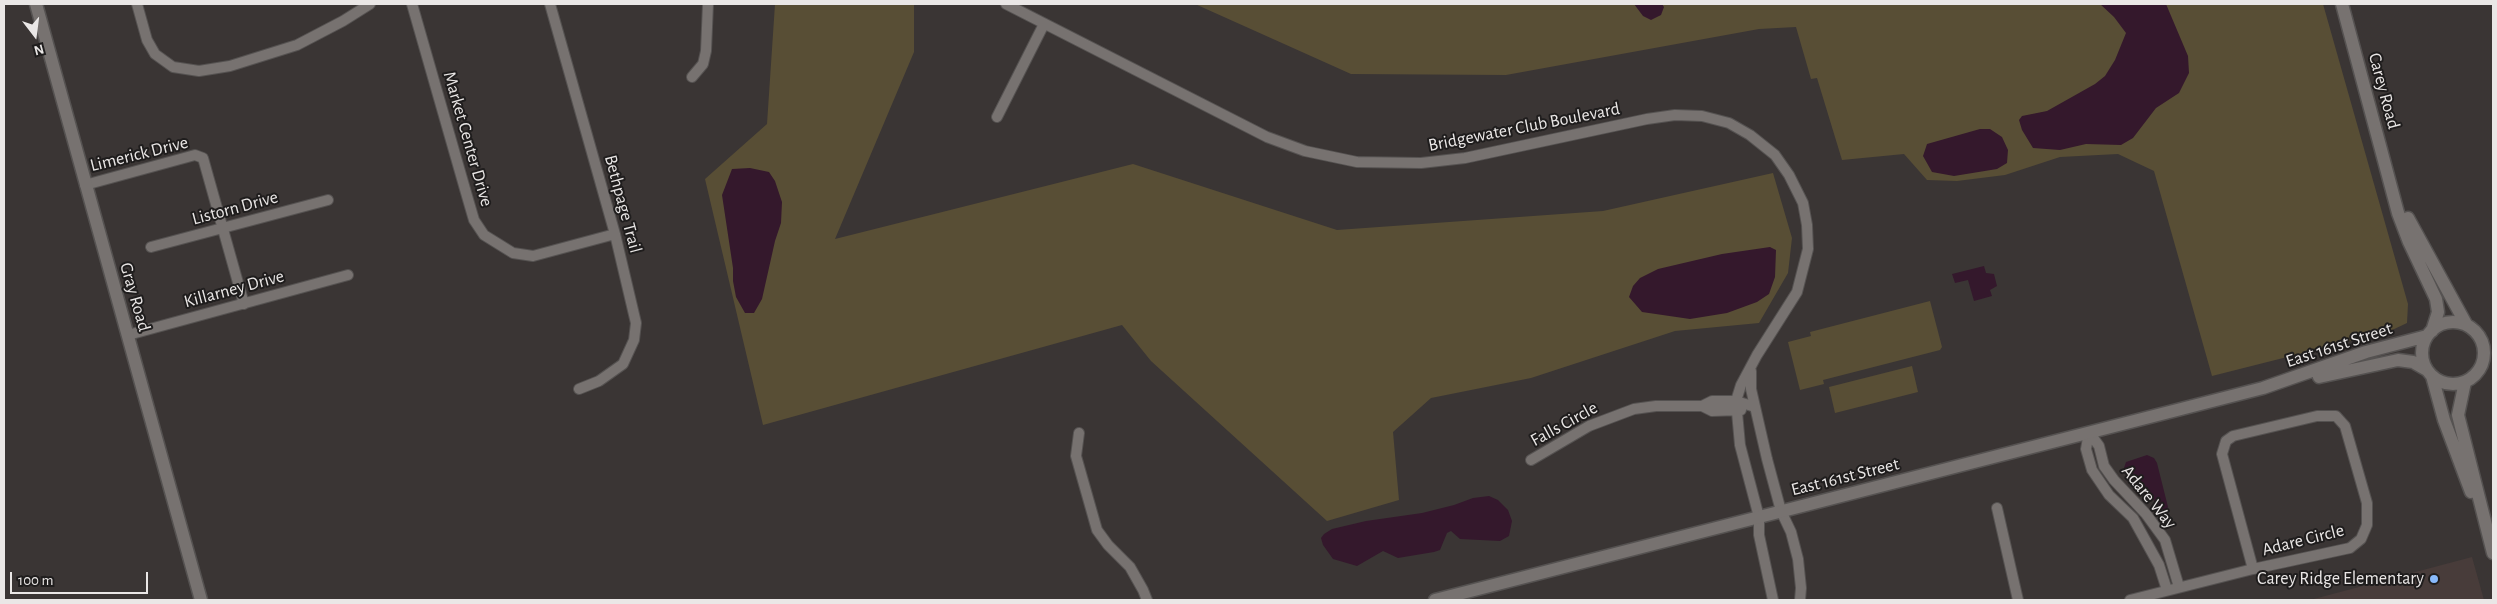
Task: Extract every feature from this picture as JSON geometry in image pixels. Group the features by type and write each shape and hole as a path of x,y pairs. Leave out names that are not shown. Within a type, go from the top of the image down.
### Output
{"street":[{"name":"Gray Road","path":"36,4 201,600"},
{"path":"137,4 146,40 155,54 173,67 199,71 230,66 297,45 343,21 370,4"},
{"name":"Market Center Drive","path":"412,4 474,220 484,235 513,253 533,256 615,234"},
{"name":"Bethpage Trail","path":"550,4 615,234 634,312 636,333 629,353 622,364 599,381 579,390"},
{"path":"692,77 702,64 706,51 708,4"},
{"name":"Bridgewater Club Boulevard","path":"1006,4 1268,137 1305,151 1357,162 1421,163 1465,158 1646,119 1675,115 1702,116 1729,123 1750,135 1775,154 1789,175 1803,203 1807,225 1808,249 1797,292 1757,355 1751,370 1741,385 1737,407 1740,445 1758,517 1759,535 1774,600"},
{"name":"Carey Road","path":"2342,4 2398,212 2409,242 2436,299 2438,312 2429,333"},
{"path":"997,117 1044,24"},
{"name":"Limerick Drive","path":"85,185 190,156 200,156 206,167 223,228"},
{"name":"Carey Road","path":"2392,187 2420,242 2470,327"},
{"name":"Listorn Drive","path":"151,248 328,200"},
{"path":"223,228 244,304"},
{"name":"Killarney Drive","path":"128,335 348,275"},
{"path":"2486,526 2444,420 2422,353 2429,333 2448,322 2470,327 2486,338 2493,339"},
{"path":"2470,327 2481,338 2484,354 2480,369 2469,379 2458,415 2493,553"},
{"name":"East 161st Street","path":"2263,388 2366,352 2429,333"},
{"name":"East 161st Street","path":"1435,600 2263,388 2398,360 2413,362 2430,373"},
{"path":"2430,373 2447,384 2469,379 2493,364"},
{"name":"Bridgewater Club Boulevard","path":"1751,370 1751,389 1781,511 1791,532 1798,559 1801,588 1800,600"},
{"name":"Falls Circle","path":"1531,460 1589,426 1622,412 1656,406 1702,406 1712,412 1755,406"},
{"name":"Adare Circle","path":"2130,600 2253,569 2350,548 2361,539 2367,525 2367,503 2345,426 2336,416 2317,416 2233,436 2226,441 2222,454 2253,569"},
{"name":"Adare Way","path":"2089,432 2099,446 2104,466 2114,480 2146,514 2165,540 2180,587"},
{"name":"Adare Way","path":"2089,432 2086,449 2092,470 2109,495 2132,518 2159,565 2166,590"},
{"path":"1080,433 1076,456 1097,530 1108,545 1130,568 1147,600"},
{"path":"1997,508 2018,600"}],"shaded area":[{"path":"775,4 914,4 914,52 835,239 1133,164 1337,230 1603,211 1773,173 1792,238 1788,273 1759,323 1675,331 1531,378 1431,398 1393,432 1399,500 1327,521 1151,361 1122,325 763,425 705,179 767,124"},
{"path":"1195,4 2323,4 2408,304 2407,323 2390,331 2212,376 2154,171 2118,154 2060,157 2005,175 1957,181 1927,180 1904,154 1842,160 1817,78 1811,79 1796,27 1759,29 1506,75 1351,74"},
{"path":"1634,4 1662,4 1664,7 1661,15 1651,20 1643,16"},
{"path":"2100,4 2166,4 2188,56 2189,73 2179,93 2156,108 2133,138 2121,145 2086,144 2060,150 2033,148 2022,130 2019,120 2022,116 2047,111 2095,84 2105,76 2115,60 2126,33 2114,17"},
{"path":"1980,129 1990,129 2002,137 2008,150 2007,163 1997,169 1954,176 1932,172 1923,156 1927,144"},
{"path":"750,168 769,172 775,181 782,202 781,223 762,299 754,313 745,313 736,297 722,195 732,169"},
{"path":"1770,247 1776,250 1775,277 1769,294 1757,302 1727,313 1690,319 1642,312 1629,297 1633,286 1640,278 1658,269 1722,254"},
{"path":"1984,266 1986,273 1994,274 1997,286 1990,290 1992,296 1974,301 1968,280 1955,283 1952,274"},
{"path":"1930,301 1942,347 1940,350 1823,380 1824,384 1800,390 1788,342 1811,336 1810,332"},
{"path":"1912,366 1918,392 1835,413 1829,387"},
{"path":"2147,455 2154,458 2157,463 2168,507 2166,511 2124,468 2126,462"},
{"path":"1489,496 1498,500 1508,510 1512,521 1509,536 1500,541 1460,539 1451,531 1447,533 1440,550 1398,558 1383,551 1357,566 1333,559 1323,545 1321,538 1332,529 1366,521 1422,513 1473,498"},
{"name":"Carey Ridge Elementary","path":"2472,557 2484,600 2310,600"}],"place":[{"name":"Carey Ridge Elementary","path":"2434,579"}]}
